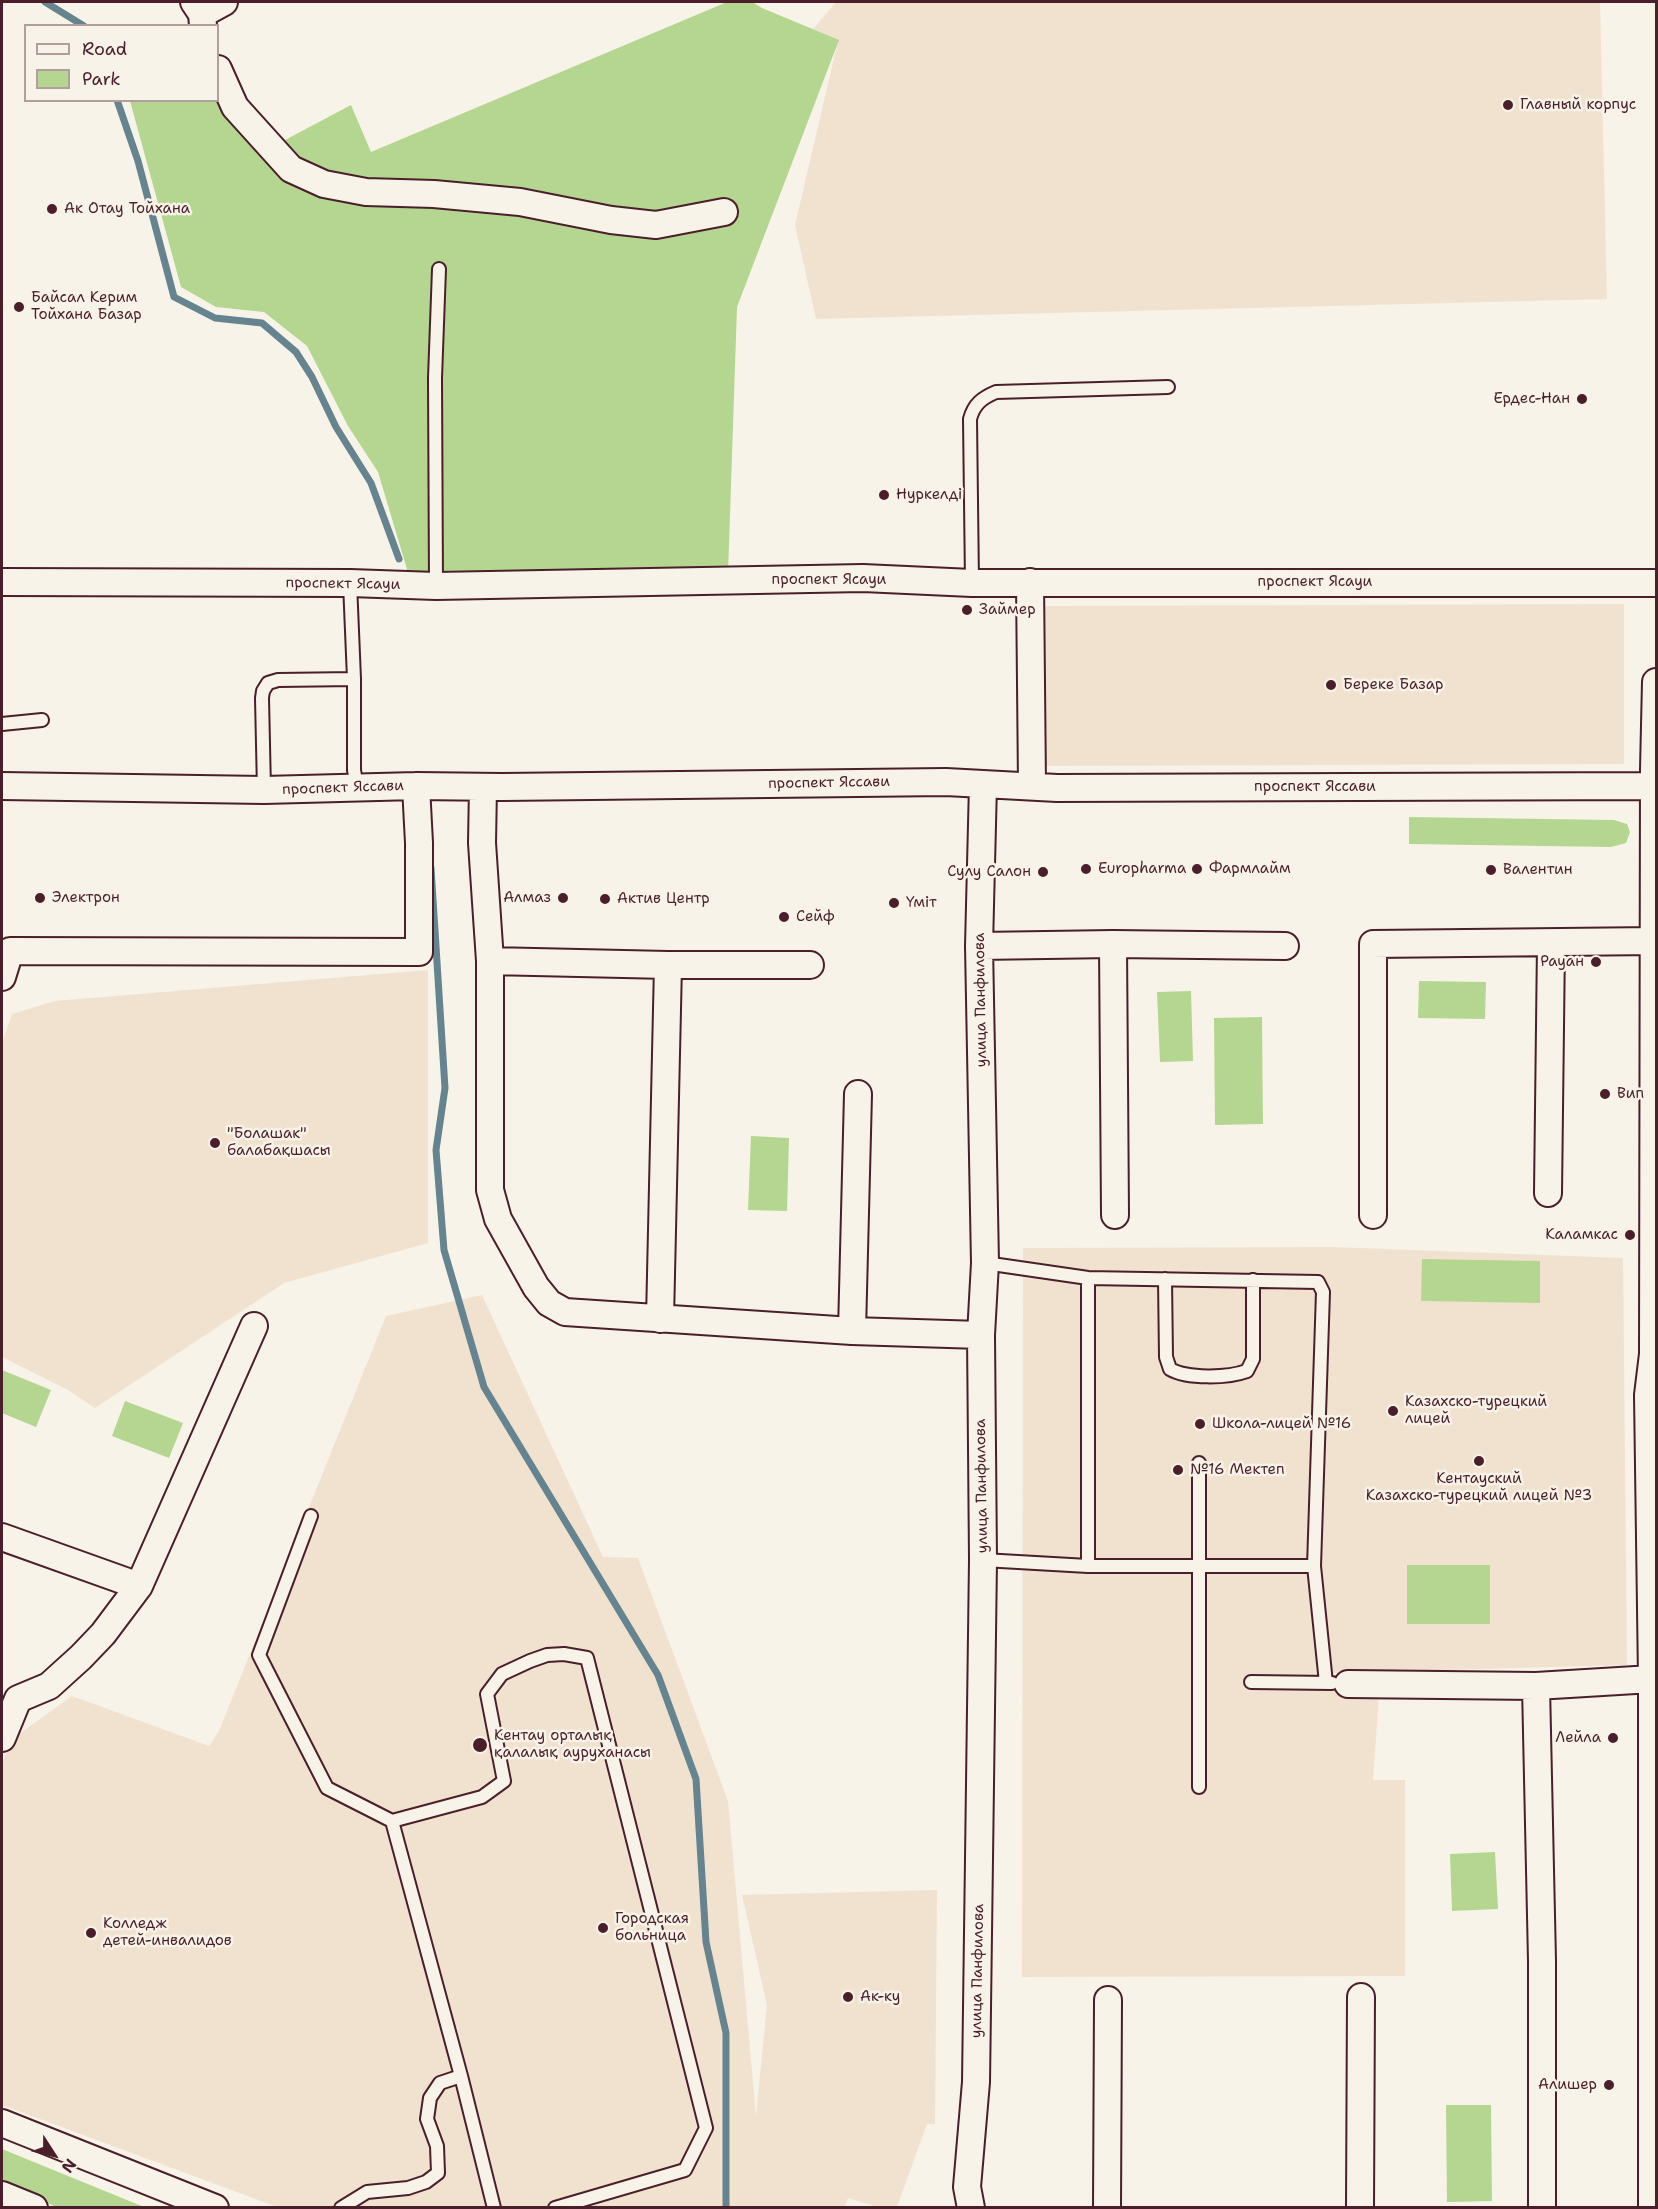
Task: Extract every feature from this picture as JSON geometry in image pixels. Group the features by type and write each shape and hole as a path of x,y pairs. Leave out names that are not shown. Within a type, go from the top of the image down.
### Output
{"street":[{"path":"200,14 224,2"},
{"path":"219,71 235,107 291,169 324,184 366,192 434,194 520,202 611,220 656,225 724,212"},
{"name":"проспект Ясауи","path":"2,582 350,583 436,586 863,578 972,583 1656,583"},
{"path":"1030,582 1032,785"},
{"path":"1652,2208 1652,1679 1648,1395 1654,1354 1656,682"},
{"name":"проспект Яссави","path":"2,786 264,790 416,786 946,782 1057,788 1656,786"},
{"name":"улица Панфилова","path":"966,2201 976,2082 983,1560 981,1335 985,1263 979,946 983,783"},
{"path":"2,977 10,951 419,952 419,843 416,786"},
{"path":"483,787 482,843 490,961 490,1190 498,1220 536,1287 549,1303 565,1312 852,1330 981,1335"},
{"path":"1372,1215 1373,944 1654,941"},
{"path":"1548,1193 1551,943"},
{"path":"979,946 1113,944 1285,946"},
{"path":"1113,944 1115,1215"},
{"path":"490,961 810,965"},
{"path":"660,1319 668,965"},
{"path":"852,1330 858,1094"},
{"path":"2,1738 10,1696 49,1686 103,1634 138,1586 254,1326"},
{"path":"2,1537 138,1586"},
{"path":"1337,1683 1536,1686 1652,1679"},
{"path":"1536,1686 1542,1961 1542,2208"},
{"path":"1360,2208 1361,1996"},
{"path":"1107,2208 1108,2000"},
{"path":"2,2123 214,2208"},
{"path":"2,2195 34,2208"}],"lane":[{"path":"436,586 435,378 439,269"},
{"path":"972,583 970,419 981,399 996,392 1168,387"},
{"path":"350,583 354,679 354,770 357,788"},
{"path":"264,790 262,698 268,683 278,680 354,679"},
{"path":"2,724 42,720"},
{"path":"985,1263 1088,1278 1318,1282 1323,1292 1314,1566 1337,1683 1251,1682"},
{"path":"1088,1278 1088,1566"},
{"path":"1165,1279 1166,1357 1170,1368 1180,1375 1235,1375 1246,1371 1253,1359 1253,1280"},
{"path":"1199,1462 1199,1787"},
{"path":"310,1516 259,1655 327,1788 392,1821 482,1797 504,1781 487,1694 502,1674 547,1655 564,1654 586,1658 706,2128 685,2170 555,2208"},
{"path":"983,1560 1088,1566 1314,1566"},
{"path":"392,1821 494,2208"},
{"path":"341,2208 367,2192 408,2188 426,2182 438,2173 437,2146 427,2119 430,2098 440,2083 461,2076"}],"shaded area":[{"path":"836,2 1600,2 1607,299 816,319 795,225 838,41 813,29"},
{"name":"Береке Базар","path":"1624,604 1624,764 1037,766 1037,606"},
{"name":"\"Болашак\" балабақшасы","path":"428,970 428,1243 284,1283 95,1408 68,1390 2,1357 2,1043 12,1014 55,1001"},
{"name":"№16 Мектеп","path":"1333,1247 1623,1258 1627,1665 1333,1673 1333,1691 1379,1695 1373,1780 1405,1780 1405,1976 1022,1977 1023,1248"},
{"name":"Кентау орталық қалалық ауруханасы","path":"482,1295 603,1557 638,1558 728,1801 756,2116 767,2005 742,1895 937,1890 935,2124 927,2124 897,2207 877,2207 848,2198 844,2208 280,2208 2,2105 2,1763 12,1739 72,1696 209,1746 219,1731 386,1316"}],"green space":[{"path":"727,2 752,2 839,40 737,307 728,574 409,576 378,472 348,426 307,346 264,312 216,307 181,287 130,102 219,102 219,53 268,149 351,105 371,152"},
{"path":"1409,817 1614,820 1627,824 1630,832 1626,843 1611,847 1409,844"},
{"path":"1419,981 1486,982 1485,1019 1418,1018"},
{"path":"1191,991 1193,1061 1160,1062 1157,992"},
{"path":"1262,1017 1263,1124 1215,1125 1214,1018"},
{"path":"751,1136 789,1138 787,1211 748,1210"},
{"path":"1422,1259 1540,1261 1540,1303 1421,1301"},
{"path":"2,1370 51,1390 36,1427 2,1413"},
{"path":"125,1401 183,1423 169,1458 112,1436"},
{"path":"1407,1565 1490,1565 1490,1624 1407,1624"},
{"path":"1495,1852 1498,1909 1452,1911 1450,1854"},
{"path":"1446,2105 1491,2105 1492,2201 1447,2202"},
{"path":"2,2149 144,2207 57,2207 2,2185"}],"waterway":[{"path":"45,2 81,24"},
{"path":"118,102 138,161 174,297 215,318 262,323 296,352 312,377 336,427 371,483 399,559"},
{"path":"431,868 445,1088 436,1150 444,1250 484,1387 658,1675 696,1779 706,1942 726,2033 726,2208"}],"place":[{"name":"Главный корпус","path":"1508,105"},
{"name":"Ак Отау Тойхана","path":"52,209"},
{"name":"Байсал Керим Тойхана Базар","path":"19,307"},
{"name":"Ердес-Нан","path":"1582,399"},
{"name":"Нуркелді","path":"884,495"},
{"name":"Займер","path":"967,610"},
{"name":"Береке Базар","path":"1331,685"},
{"name":"Europharma","path":"1086,869"},
{"name":"Фармлайм","path":"1197,869"},
{"name":"Валентин","path":"1491,870"},
{"name":"Сулу Салон","path":"1043,872"},
{"name":"Электрон","path":"40,898"},
{"name":"Алмаз","path":"563,898"},
{"name":"Актив Центр","path":"605,899"},
{"name":"Үміт","path":"894,903"},
{"name":"Сейф","path":"784,917"},
{"name":"Рауан","path":"1596,962"},
{"name":"Вип","path":"1605,1094"},
{"name":"\"Болашак\" балабақшасы","path":"215,1143"},
{"name":"Каламкас","path":"1630,1235"},
{"name":"Казахско-турецкий лицей","path":"1393,1411"},
{"name":"Школа-лицей №16","path":"1200,1424"},
{"name":"Кентауский Казахско-турецкий лицей №3","path":"1479,1461"},
{"name":"№16 Мектеп","path":"1178,1470"},
{"name":"Лейла","path":"1613,1738"},
{"name":"Кентау орталық қалалық ауруханасы","path":"480,1745"},
{"name":"Городская больница","path":"603,1928"},
{"name":"Колледж детей-инвалидов","path":"91,1933"},
{"name":"Ак-ку","path":"848,1997"},
{"name":"Алишер","path":"1609,2085"}]}
